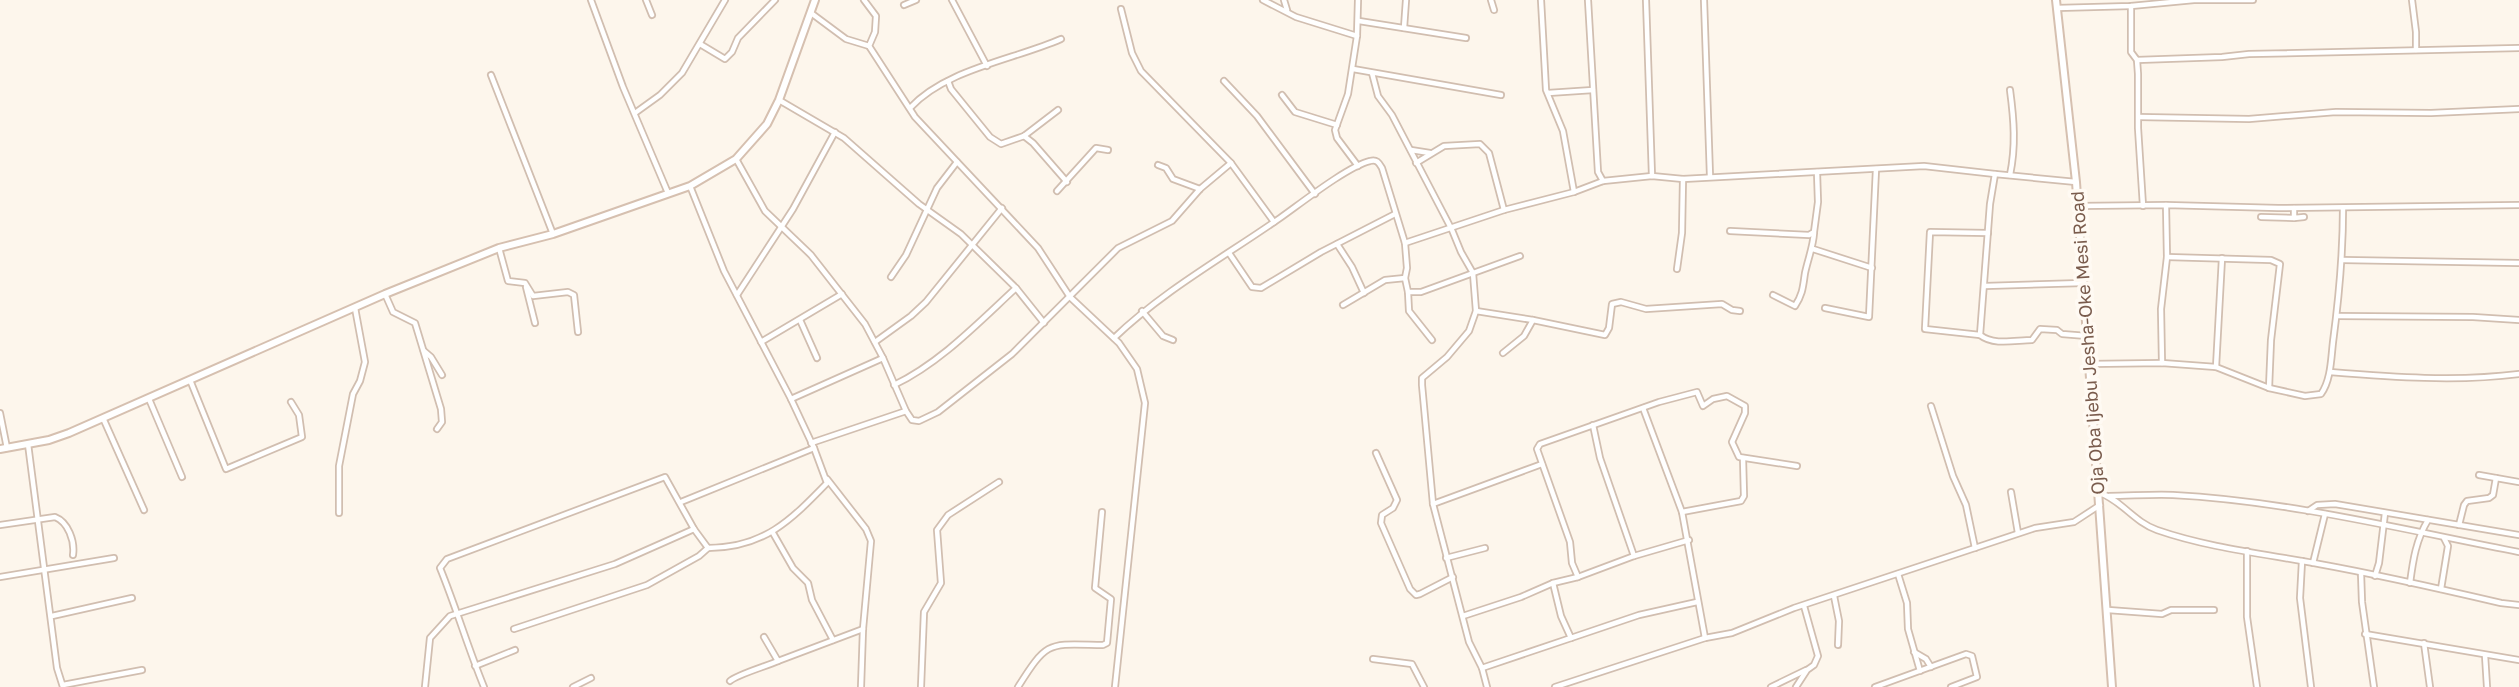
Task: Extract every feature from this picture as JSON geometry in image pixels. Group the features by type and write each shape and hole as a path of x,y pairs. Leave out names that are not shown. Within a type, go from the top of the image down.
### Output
{"main road":[{"path":"4,449 69,433 385,294 499,248 553,234 690,186 736,159 767,124 779,100 815,0"},
{"name":"Oja Oba Ijebu Jesha-Oke Mesi Road","path":"2057,4 2076,182 2112,687"}],"street":[{"path":"591,0 668,193"},
{"path":"646,0 652,15"},
{"path":"635,113 660,95 682,73 724,0"},
{"path":"700,44 725,59 732,52 738,38 775,0"},
{"path":"864,0 876,16 875,32 869,46"},
{"path":"904,5 916,0"},
{"path":"952,0 987,66"},
{"path":"1263,0 1296,17 1357,36"},
{"path":"1283,0 1287,11"},
{"path":"1357,166 1337,138 1337,125 1353,69 1359,0"},
{"path":"1404,28 1406,0"},
{"path":"1491,0 1494,10"},
{"path":"1541,0 1544,71 1548,93 1563,131 1574,192"},
{"path":"1588,0 1598,172 1604,181"},
{"path":"1646,0 1652,176"},
{"path":"1704,0 1710,176"},
{"path":"2057,4 2131,6 2194,0 2253,0"},
{"path":"2412,0 2416,50"},
{"path":"2131,6 2132,52 2137,60 2143,206"},
{"path":"1121,9 1132,53 1141,71 1231,163 1274,222"},
{"path":"811,13 846,39 869,46 915,117 1038,248 1070,297 1114,338 1137,369 1144,403 1115,687"},
{"path":"1359,22 1466,38"},
{"path":"910,108 927,92 948,81 1061,39"},
{"path":"2137,60 2249,54 2519,48"},
{"path":"1353,69 1501,95"},
{"path":"1372,73 1378,96 1392,115 1473,273 1476,311 1464,339 1422,378 1433,504 1469,642 1482,668 1487,687"},
{"path":"491,75 553,234"},
{"path":"948,81 951,89 995,142 1001,144 1024,136 1058,110"},
{"path":"1224,81 1257,116 1315,194"},
{"path":"1548,93 1592,90"},
{"path":"2010,90 2015,129 2010,176"},
{"path":"1282,95 1297,113 1337,125"},
{"path":"779,100 856,147 919,204 973,246 1016,289 1044,323"},
{"path":"2139,117 2249,119 2336,112 2431,113 2519,109"},
{"path":"737,295 781,227 835,132"},
{"path":"1024,136 1034,143 1067,181"},
{"path":"1416,163 1438,148 1480,144 1489,153 1504,211"},
{"path":"1056,191 1096,148 1108,150"},
{"path":"1410,150 1430,153"},
{"path":"736,159 758,201 811,255 865,324 883,358 905,411 912,420 919,421 938,412 1013,354 1118,248 1172,221 1200,189 1231,163"},
{"path":"1114,338 1142,311 1357,166 1373,160 1380,164 1405,243 1409,311 1432,340"},
{"path":"891,277 906,255 937,188 957,162"},
{"path":"1158,164 1166,168 1173,180 1200,189"},
{"path":"1405,243 1604,181 1652,176 1683,179 1924,166 2076,182"},
{"path":"1825,308 1869,317 1876,169"},
{"path":"1773,295 1795,306 1805,288 1818,202 1817,172"},
{"path":"1980,335 1995,174"},
{"path":"1677,269 1682,233 1683,179"},
{"path":"690,186 724,271 827,479 866,529 871,541 861,687"},
{"path":"2162,363 2161,309 2167,257 2166,205"},
{"path":"2077,206 2343,208 2519,205"},
{"path":"875,341 911,316 973,246 1002,208"},
{"path":"2294,208 2294,218"},
{"path":"2089,364 2162,363 2216,367 2269,388 2317,396 2324,391 2330,372 2343,260 2343,208"},
{"path":"1229,253 1252,287 1261,288 1395,214"},
{"path":"2261,217 2304,217"},
{"path":"1730,231 1809,235 1814,232"},
{"path":"1988,233 1930,232 1925,329 1980,335 1984,339 1998,342 2032,340 2040,329 2087,336"},
{"path":"1337,244 1364,293"},
{"path":"499,248 508,281 525,283"},
{"path":"1813,248 1872,268"},
{"path":"1408,292 1421,292 1520,256"},
{"path":"2167,257 2272,260 2280,264 2270,340 2269,388"},
{"path":"2216,367 2222,258"},
{"path":"2343,260 2519,262"},
{"path":"1343,305 1385,280 1405,278"},
{"path":"525,283 535,323"},
{"path":"525,283 533,296 568,292 574,295 578,332"},
{"path":"1985,286 2083,283"},
{"path":"894,385 915,375 937,358 1016,289"},
{"path":"385,294 393,312 415,323 441,409 442,422 437,429"},
{"path":"761,342 842,294"},
{"path":"1476,311 1605,335 1609,328 1612,304 1621,302 1646,309 1722,304 1740,311"},
{"path":"339,513 340,466 353,394 365,362 355,307"},
{"path":"1142,311 1163,336 1173,340"},
{"path":"2337,316 2519,320"},
{"path":"800,320 817,358"},
{"path":"1503,353 1524,337 1533,320"},
{"path":"423,350 431,357 442,375"},
{"path":"790,400 883,358"},
{"path":"2330,372 2417,379 2519,374"},
{"path":"190,379 226,469 302,437 299,415 291,402"},
{"path":"1578,577 1570,542 1537,449 1540,444 1695,392 1703,405 1713,399 1727,396 1746,409 1732,442 1736,454 1743,458 1797,466"},
{"path":"149,399 182,477"},
{"path":"1931,406 1952,476 1966,505 1975,548"},
{"path":"1643,408 1682,512 1705,638"},
{"path":"681,502 813,446 905,411"},
{"path":"0,414 4,449"},
{"path":"103,418 144,510"},
{"path":"1593,425 1600,458 1633,556"},
{"path":"28,444 57,668 63,686 141,670"},
{"path":"1376,453 1397,500 1393,508 1382,514 1381,523 1410,589 1416,595 1420,594 1453,578"},
{"path":"1682,512 1743,499 1743,458"},
{"path":"1433,504 1542,464"},
{"path":"2479,475 2519,482"},
{"path":"484,687 440,568 447,559 665,477 694,529 708,548"},
{"path":"2459,525 2467,501 2493,495 2496,478"},
{"path":"514,629 647,585 699,556 708,548 722,548 773,533 827,483 827,479"},
{"path":"921,687 924,612 941,583 937,530 948,515 999,482"},
{"path":"2011,492 2018,533"},
{"path":"2100,493 2109,496 2172,495 2308,511 2519,552"},
{"path":"2109,496 2131,516 2154,529 2212,545 2519,605"},
{"path":"2308,511 2316,505 2326,504 2519,535"},
{"path":"1555,687 1705,638 1732,632 1794,608 1804,607 2018,533 2042,526 2074,522 2101,505"},
{"path":"1018,687 1037,658 1054,646 1107,643 1111,598 1095,588 1102,512"},
{"path":"2375,576 2385,513"},
{"path":"2313,563 2325,514"},
{"path":"0,525 55,517 61,519 74,540 73,555"},
{"path":"2410,583 2414,555 2428,520"},
{"path":"425,687 430,638 444,621 458,612 615,564 694,529"},
{"path":"773,533 793,568 808,583 813,600 834,640"},
{"path":"2441,589 2448,546 2444,537"},
{"path":"1463,616 1633,556 1689,540"},
{"path":"1446,558 1485,548"},
{"path":"2247,551 2247,617 2258,687"},
{"path":"0,577 114,558"},
{"path":"2302,561 2300,598 2311,687"},
{"path":"2361,573 2365,634 2374,687"},
{"path":"1898,574 1907,603 1908,629 1920,671"},
{"path":"1553,583 1561,616 1571,638"},
{"path":"1834,596 1839,621 1839,645"},
{"path":"52,616 132,598"},
{"path":"1482,668 1639,615 1697,601"},
{"path":"1770,687 1807,670 1814,665 1818,656 1804,607"},
{"path":"2108,610 2162,614 2171,610 2214,610"},
{"path":"730,681 738,675 749,674 863,629"},
{"path":"2365,634 2519,660"},
{"path":"764,637 778,661"},
{"path":"2424,643 2430,687"},
{"path":"475,666 515,650"},
{"path":"1914,652 1926,659 1931,667"},
{"path":"1875,687 1966,654 1972,656 1977,677 1951,687"},
{"path":"2485,656 2487,687"},
{"path":"1373,659 1412,664 1424,687"},
{"path":"1796,687 1807,670"},
{"path":"573,687 591,678"}]}
